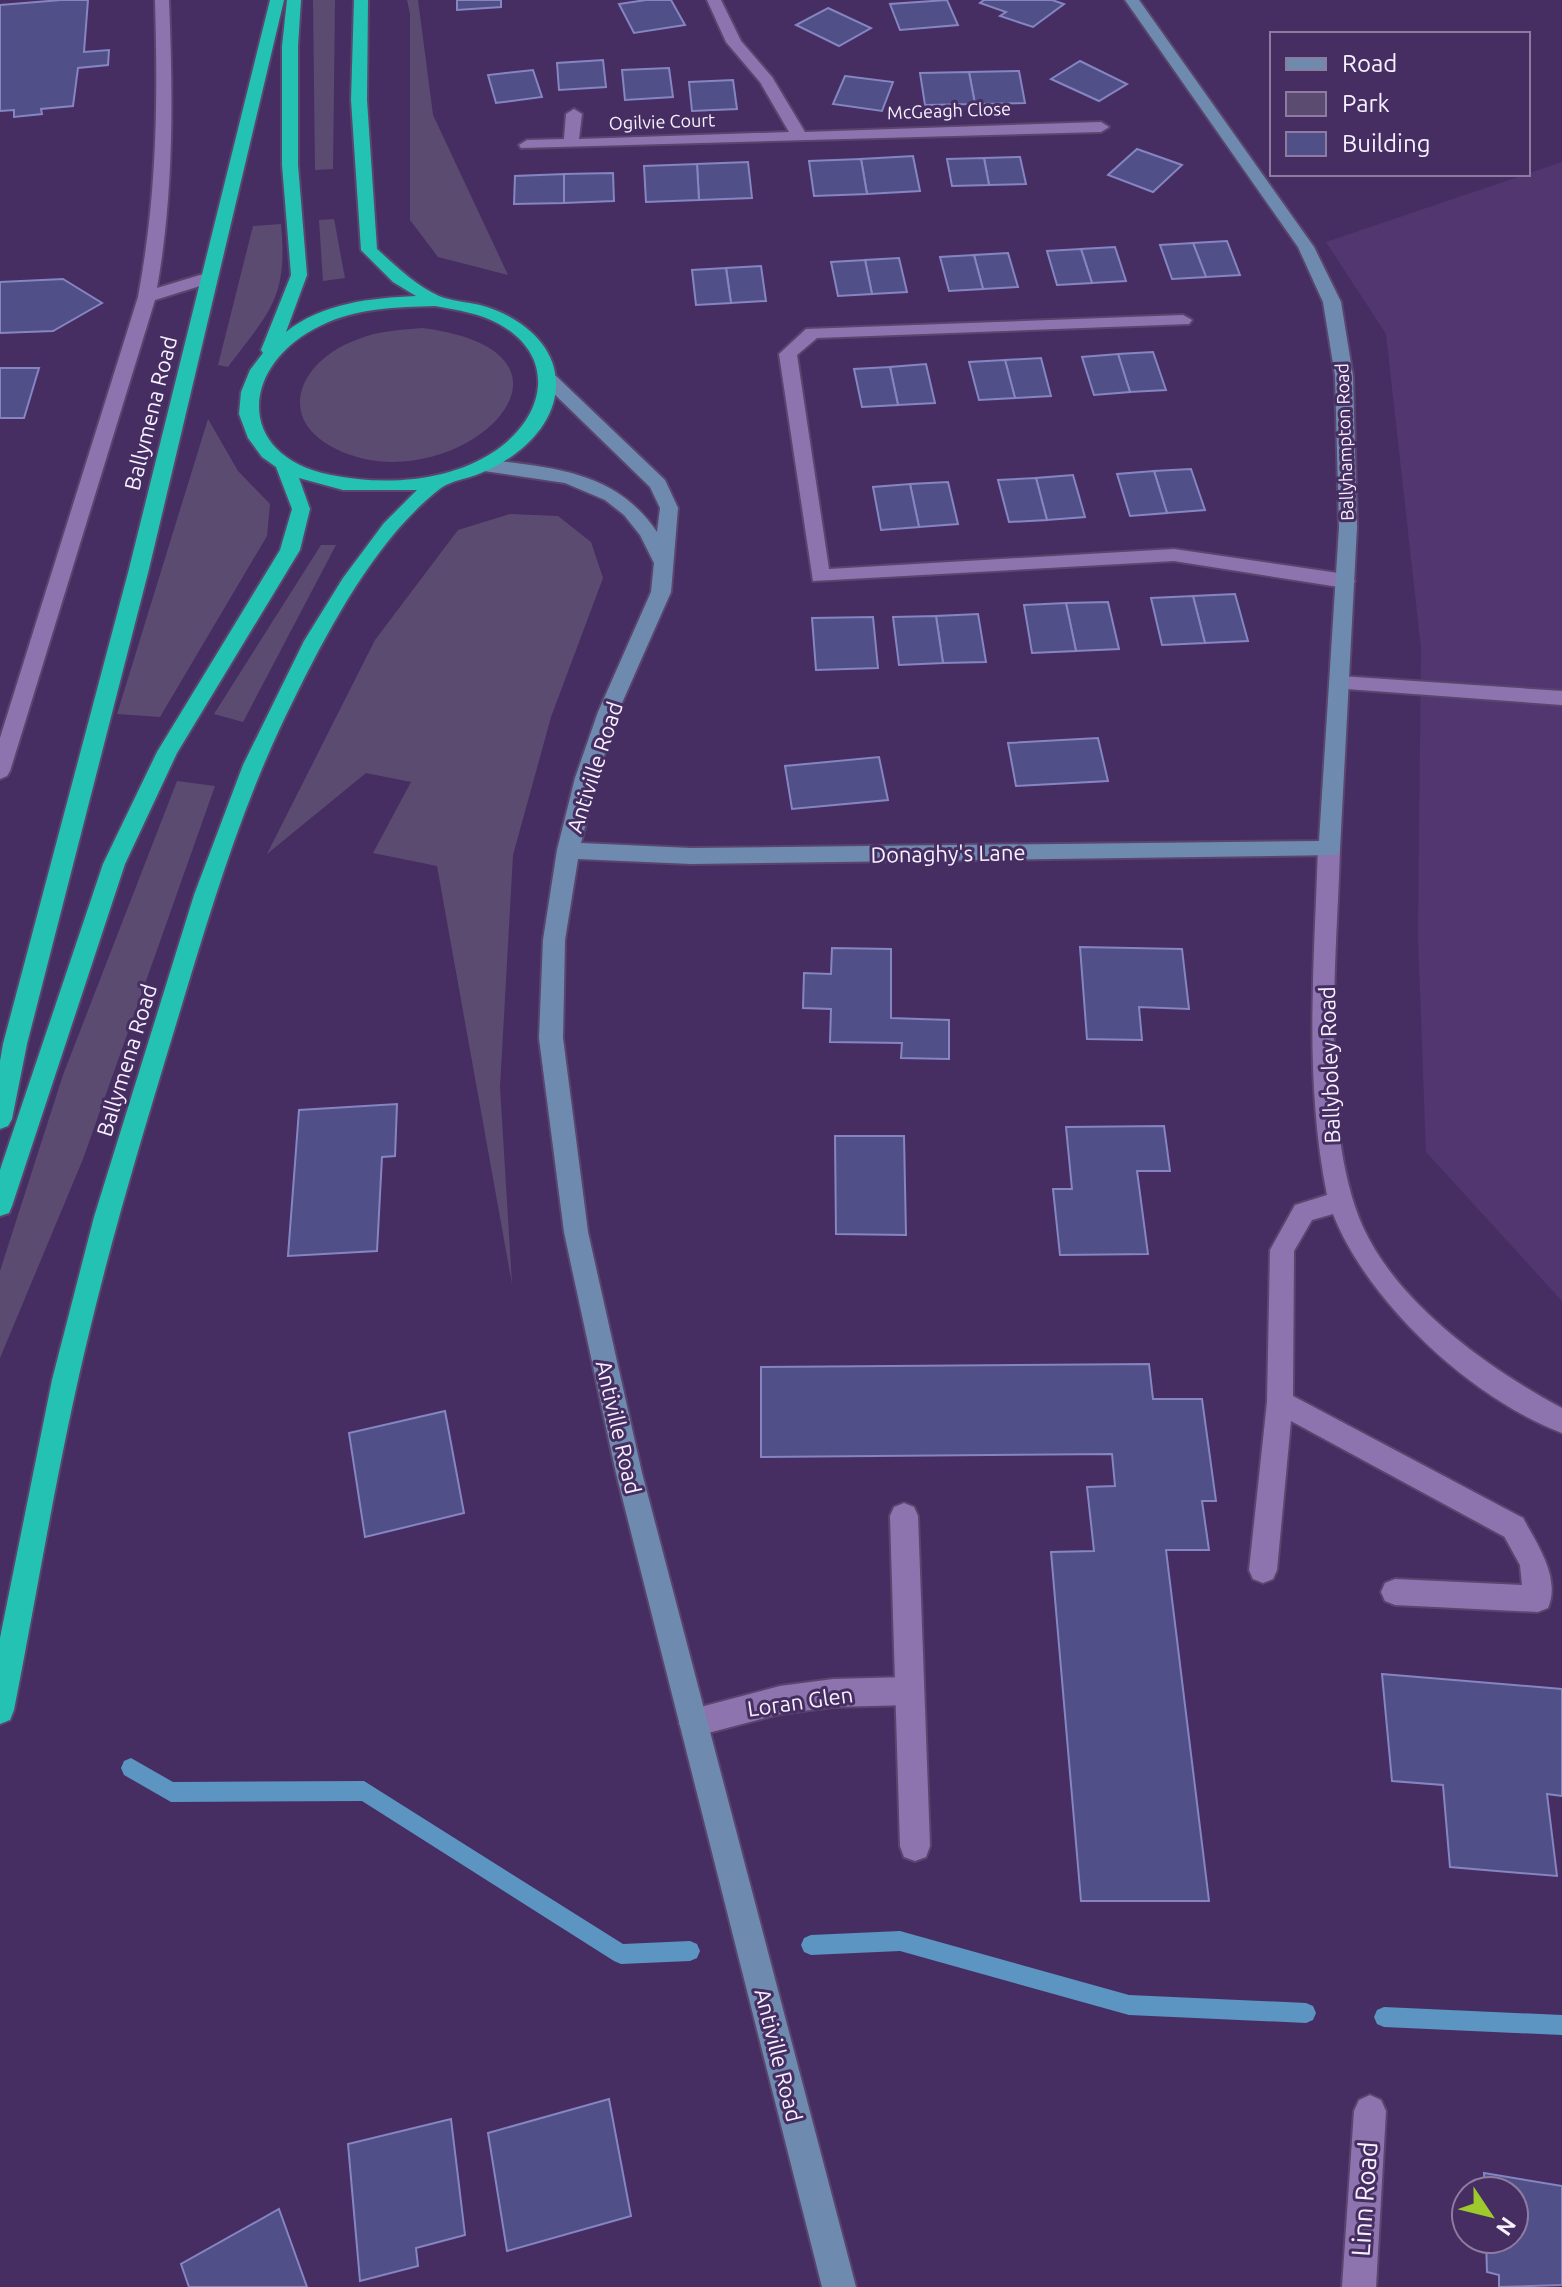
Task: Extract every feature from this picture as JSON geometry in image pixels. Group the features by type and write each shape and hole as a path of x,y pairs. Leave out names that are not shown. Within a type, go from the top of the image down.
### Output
{"highway":[{"name":"Ballymena Road","path":"0,1119 15,1044 139,569 277,0"},
{"path":"269,353 301,329 342,311 388,302 435,301 479,309 516,327 540,351 550,380 543,411 521,441 484,465 438,481 396,487 354,486 316,478 284,463 257,439 246,410 250,381 269,353 299,275 290,165 290,46 294,0"},
{"path":"361,0 359,100 369,250 399,278 435,301"},
{"path":"0,1206 114,864 167,752 290,550 301,509 284,463"},
{"name":"Ballymena Road","path":"0,1710 76,1334 117,1181 199,910 243,792 294,682 351,580 393,524 438,481"}],"street":[{"name":"Ballymena Road","path":"0,771 147,297 157,242 166,119 162,0"},
{"path":"714,0 734,42 771,87 799,135"},
{"name":"Ballyhampton Road","path":"1132,0 1306,247 1332,302 1344,376 1348,527 1329,849"},
{"path":"571,144 574,114"},
{"name":"McGeagh Close","path":"799,135 1101,127"},
{"name":"Ogilvie Court","path":"527,145 799,135"},
{"path":"147,297 210,277"},
{"path":"1183,320 812,333 788,354 820,576 1174,555 1345,581"},
{"name":"Antiville Road","path":"550,380 658,484 669,508 661,592 608,712 586,778 568,850 554,940 551,1038 576,1232 629,1473 839,2287"},
{"path":"484,465 576,478 604,489 634,512 650,530 664,564"},
{"path":"1340,683 1562,698"},
{"name":"Donaghy's Lane","path":"568,850 707,856 1329,849"},
{"name":"Ballyboley Road","path":"1329,849 1325,1063 1327,1127 1341,1201 1358,1241 1391,1288 1429,1330 1480,1374 1562,1421"},
{"path":"1263,1570 1280,1402 1282,1250 1304,1212 1341,1201"},
{"path":"1280,1402 1513,1527 1533,1562 1538,1599 1395,1592"},
{"path":"904,1516 915,1846"},
{"name":"Loran Glen","path":"693,1723 780,1700 833,1693 909,1691"},
{"name":"Linn Road","path":"1359,2287 1370,2111"}],"shaded area":[{"path":"1562,162 1562,1301 1426,1152 1418,936 1421,648 1386,334 1326,242 1521,176 1530,176 1530,173"}],"green space":[{"path":"313,0 335,0 333,169 315,170"},
{"path":"407,0 418,0 433,115 508,275 438,257 410,220 410,14"},
{"path":"334,219 345,278 323,281 319,220"},
{"path":"281,224 282,270 273,302 228,367 218,365 253,226"},
{"path":"422,328 479,343 508,366 512,393 497,420 467,443 427,458 382,461 336,449 317,436 305,422 300,406 302,390 309,375 321,361 337,349 364,337"},
{"path":"208,419 238,471 270,504 267,536 160,717 117,714"},
{"path":"510,514 558,516 591,542 603,578 551,717 513,855 500,1087 512,1284 437,866 373,853 411,782 366,773 267,854 375,640 458,530"},
{"path":"321,545 336,545 243,722 214,714"},
{"path":"177,781 215,786 83,1159 0,1358 0,1271 63,1075"}],"building":[{"path":"88,0 84,52 109,50 108,65 78,68 73,106 41,109 42,114 14,117 14,110 0,111 0,5"},
{"path":"457,0 501,0 501,7 457,10"},
{"path":"671,0 685,25 634,33 619,4"},
{"path":"947,0 958,25 900,30 890,4"},
{"path":"984,0 1052,0 1064,4 1033,27 1000,16 1006,12 980,3"},
{"path":"828,8 871,28 839,46 796,25"},
{"path":"603,60 606,87 559,90 557,63"},
{"path":"1080,61 1127,84 1099,101 1051,79"},
{"path":"669,68 673,97 625,100 622,70"},
{"path":"533,70 542,97 496,103 488,75"},
{"path":"1019,71 1025,103 975,104 969,72"},
{"path":"969,72 975,104 925,105 920,73"},
{"path":"845,76 893,82 882,111 833,104"},
{"path":"733,80 737,109 692,111 689,82"},
{"path":"1137,149 1182,165 1153,192 1108,175"},
{"path":"913,156 920,191 867,194 861,159"},
{"path":"1020,157 1026,184 989,185 984,158"},
{"path":"984,158 989,185 952,186 947,159"},
{"path":"861,159 867,194 814,196 809,161"},
{"path":"748,162 752,198 699,200 697,164"},
{"path":"697,164 699,200 646,202 644,166"},
{"path":"613,173 614,201 564,203 564,174"},
{"path":"564,174 564,203 514,204 515,176"},
{"path":"1227,241 1240,275 1206,277 1193,243"},
{"path":"1193,243 1206,277 1172,279 1160,245"},
{"path":"1115,247 1126,281 1092,283 1081,249"},
{"path":"1081,249 1092,283 1057,285 1047,251"},
{"path":"1008,253 1018,287 983,289 974,255"},
{"path":"974,255 983,289 949,291 940,257"},
{"path":"899,258 907,292 872,294 865,260"},
{"path":"865,260 872,294 838,296 831,262"},
{"path":"761,266 766,301 731,303 726,268"},
{"path":"726,268 731,303 696,305 692,270"},
{"path":"63,279 102,303 53,331 0,333 0,282"},
{"path":"1153,352 1166,390 1130,392 1118,354"},
{"path":"1118,354 1130,392 1094,395 1082,357"},
{"path":"1041,358 1051,396 1015,398 1005,360"},
{"path":"1005,360 1015,398 979,400 969,362"},
{"path":"926,364 935,403 898,405 890,367"},
{"path":"890,367 898,405 862,407 854,369"},
{"path":"0,368 39,368 24,418 0,418"},
{"path":"1191,469 1205,510 1167,513 1154,471"},
{"path":"1154,471 1167,513 1130,516 1117,474"},
{"path":"1073,475 1085,517 1047,520 1036,478"},
{"path":"1036,478 1047,520 1009,522 998,480"},
{"path":"948,482 958,524 919,527 910,484"},
{"path":"910,484 919,527 881,530 873,487"},
{"path":"1235,594 1248,641 1205,643 1193,596"},
{"path":"1193,596 1205,643 1162,645 1151,598"},
{"path":"1108,602 1119,649 1076,651 1066,603"},
{"path":"1066,603 1076,651 1032,653 1024,605"},
{"path":"978,614 986,662 943,663 936,616"},
{"path":"936,616 943,663 899,665 893,617"},
{"path":"873,617 878,668 816,670 812,618"},
{"path":"1098,738 1108,781 1016,786 1008,743"},
{"path":"879,757 888,800 792,809 785,766"},
{"path":"1080,947 1182,949 1189,1009 1139,1007 1142,1040 1087,1039"},
{"path":"832,948 891,949 891,1018 949,1020 949,1059 901,1058 902,1043 830,1042 831,1009 803,1008 804,973 831,974"},
{"path":"397,1104 395,1156 382,1157 377,1251 288,1256 299,1110"},
{"path":"1164,1126 1170,1171 1137,1171 1148,1254 1060,1255 1053,1189 1072,1189 1066,1127"},
{"path":"835,1136 904,1136 906,1235 836,1234"},
{"path":"1149,1364 1153,1399 1202,1399 1216,1501 1202,1501 1209,1550 1166,1550 1209,1901 1081,1901 1051,1552 1094,1551 1087,1487 1115,1486 1112,1454 761,1457 761,1367"},
{"path":"445,1411 464,1513 365,1537 349,1433"},
{"path":"1382,1674 1562,1689 1562,1796 1547,1794 1557,1876 1450,1867 1443,1785 1392,1781"},
{"path":"609,2099 631,2216 507,2251 488,2133"},
{"path":"451,2119 465,2235 416,2248 418,2266 360,2281 348,2144"},
{"path":"1530,2181 1562,2186 1562,2285 1499,2287 1499,2275 1487,2272 1486,2255 1530,2255"},
{"path":"279,2209 307,2287 189,2287 181,2264"}],"waterway":[{"path":"131,1768 171,1792 364,1791 621,1954 690,1951"},
{"path":"811,1945 900,1941 1129,2005 1306,2013"},
{"path":"1384,2017 1562,2025"}]}
